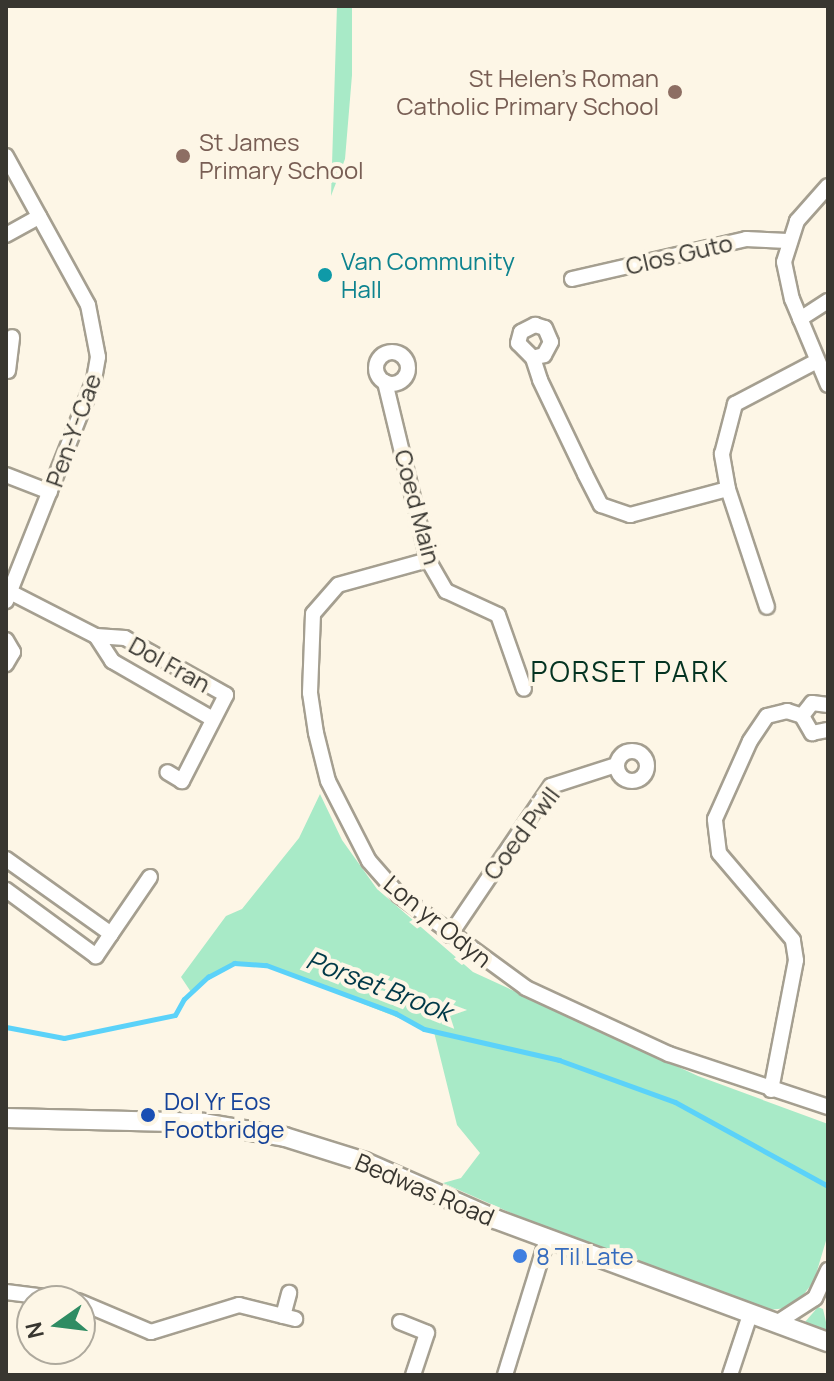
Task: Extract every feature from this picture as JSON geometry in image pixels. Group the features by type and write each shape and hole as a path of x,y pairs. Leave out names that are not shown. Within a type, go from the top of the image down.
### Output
{"main road":[{"name":"Bedwas Road","path":"6,1118 204,1123 250,1129 365,1162 547,1239 828,1342"}],"street":[{"name":"Pen-Y-Cae","path":"6,156 88,305 98,357 94,380 8,596"},
{"path":"828,186 797,221 787,241 785,274 828,385"},
{"path":"6,235 39,217"},
{"name":"Clos Guto","path":"572,279 746,239 787,241"},
{"path":"800,319 828,301"},
{"path":"8,371 12,337"},
{"path":"533,358 601,505 614,513 648,512 728,489"},
{"path":"767,607 728,489 722,454 735,404 817,361"},
{"name":"Coed Main","path":"385,382 428,560 446,591 498,615 524,689"},
{"path":"6,475 50,492"},
{"name":"Lon yr Odyn","path":"428,560 338,585 321,599 310,635 310,693 328,781 369,861 399,895 526,988 602,1026 771,1090 828,1107"},
{"name":"Dol Fran","path":"8,596 96,636 125,638 226,695 182,781 167,772"},
{"path":"96,636 112,661 213,719"},
{"path":"6,640 13,652 6,664"},
{"path":"802,716 812,703 828,705"},
{"path":"771,1090 796,960 793,940 719,853 715,819 750,741 767,716 787,711 802,716 812,733 828,730"},
{"name":"Coed Pwll","path":"450,935 551,786 616,765"},
{"path":"6,859 111,934"},
{"path":"6,890 96,956 150,877"},
{"path":"505,1375 547,1239"},
{"path":"778,1322 808,1305 827,1279"},
{"path":"96,1309 151,1332 239,1305 289,1318 289,1293"},
{"path":"730,1375 751,1312"},
{"path":"400,1322 427,1333 413,1375"}],"green space":[{"path":"337,6 352,6 352,75 345,159 331,196"},
{"path":"320,794 342,840 377,889 473,972 698,1076 828,1124 828,1234 814,1281 804,1294 787,1308 768,1310 552,1231 443,1183 461,1178 480,1153 457,1125 434,1032 266,965 234,963 191,992 181,977 226,916 242,909 299,838"},
{"path":"818,1307 823,1309 828,1331 805,1322"}],"waterway":[{"name":"Porset Brook","path":"6,1027 64,1038 175,1015 184,999 208,977 234,963 266,965 395,1013 424,1029 559,1060 675,1102 828,1186"}],"place":[{"name":"St Helen's Roman Catholic Primary School","path":"675,92"},
{"name":"St James Primary School","path":"183,156"},
{"name":"Van Community Hall","path":"325,275"},
{"name":"Dol Yr Eos Footbridge","path":"148,1115"},
{"name":"8 Til Late","path":"520,1256"}],"district":[{"name":"PORSET PARK","path":"630,671"}]}
